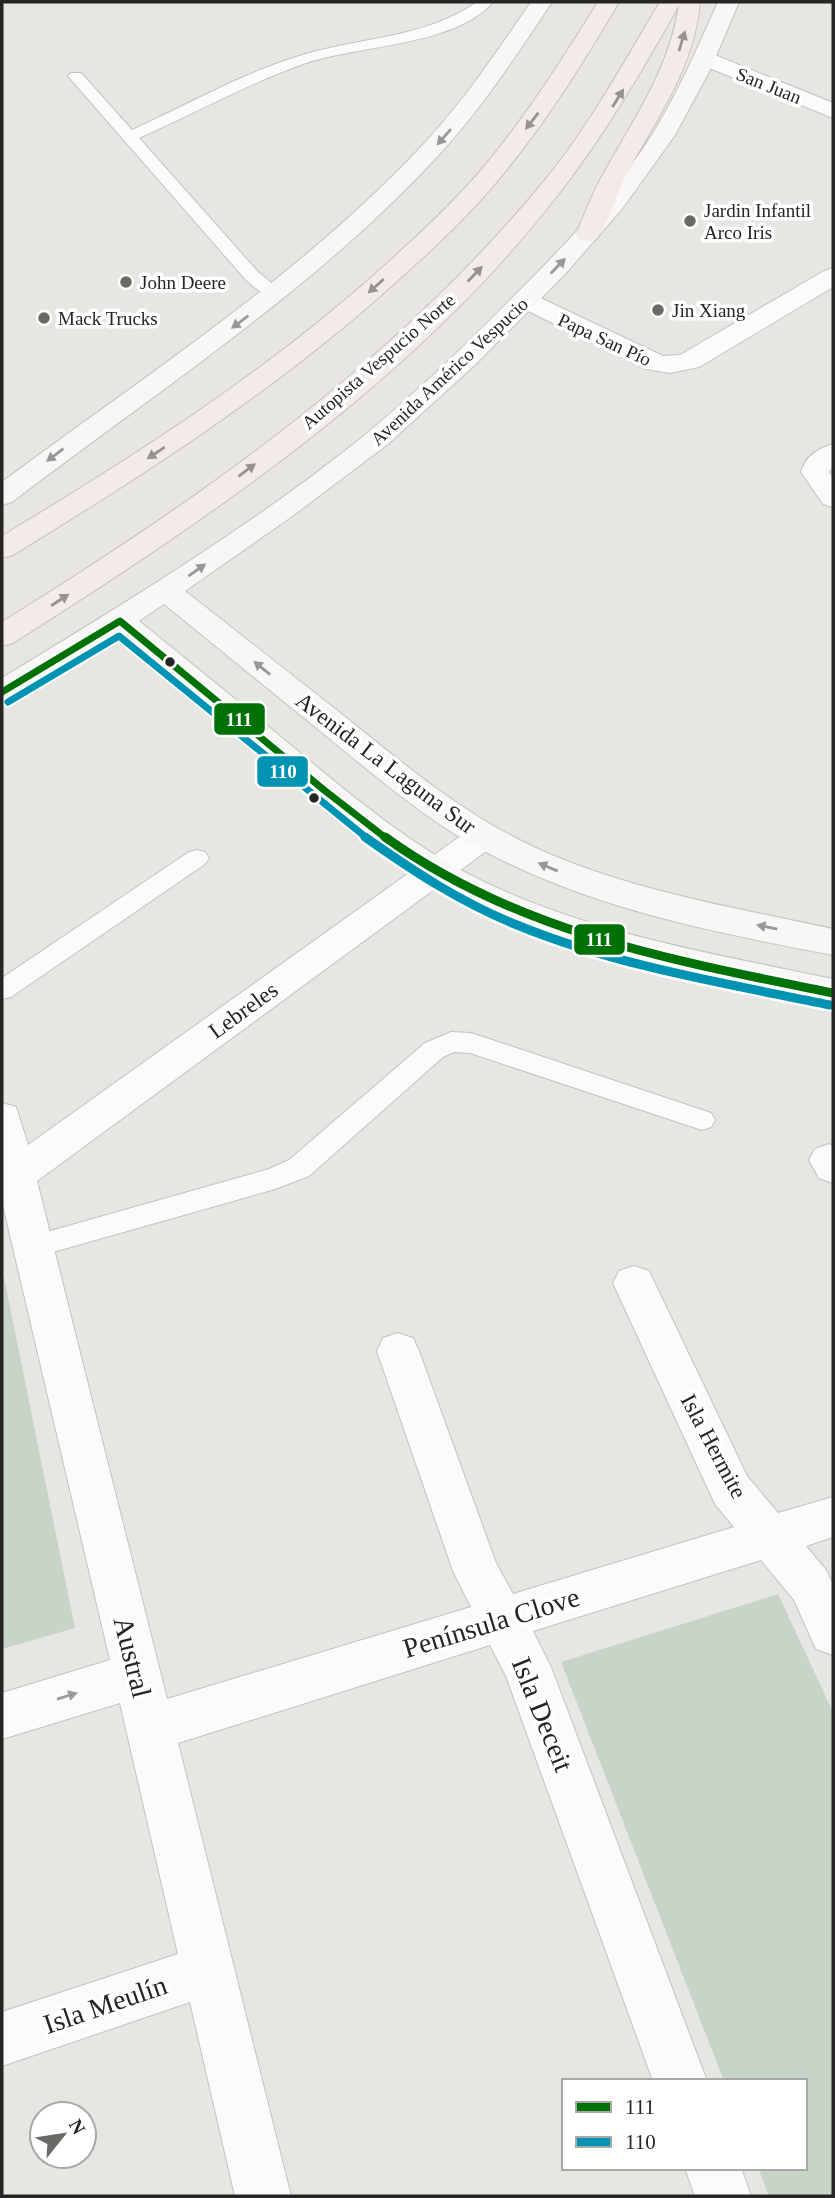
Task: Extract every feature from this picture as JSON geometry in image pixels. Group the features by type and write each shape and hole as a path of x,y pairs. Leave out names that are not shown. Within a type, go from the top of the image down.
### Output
{"highway":[{"path":"2,549 79,503 206,418 318,335 370,291 455,211 519,139 575,61 608,2"},
{"name":"Autopista Vespucio Norte","path":"2,636 205,502 345,393 445,304 545,198 573,162 626,84 670,2"},
{"path":"588,234 614,176 656,104 676,62 688,23 690,2"}],"main road":[{"path":"2,496 275,295 368,214 439,142 505,60 541,2"},
{"name":"Avenida Américo Vespucio","path":"2,692 166,591 377,440 431,392 588,234 662,136 705,58 728,2"},
{"name":"Avenida La Laguna Sur","path":"166,591 410,787 484,836 566,874 618,892 833,942"},
{"path":"120,621 363,821 435,871 496,901 612,943 664,957 833,993"}],"street":[{"name":"San Juan","path":"705,58 833,111"},
{"name":"Papa San Pío","path":"525,300 656,363 670,365 689,361 830,281"},
{"path":"824,461 817,476 833,498"},
{"name":"Lebreles","path":"8,1181 484,836"},
{"name":"Austral","path":"2,1118 8,1181 32,1247 263,2196"},
{"name":"Isla Hermite","path":"634,1283 731,1490 810,1585 833,1633"},
{"name":"Isla Deceit","path":"398,1351 476,1571 527,1667 679,2079"},
{"name":"Península Clove","path":"150,1728 833,1517"},
{"path":"2,1716 137,1675"},
{"name":"Isla Meulín","path":"2,2039 208,1970"},
{"path":"714,2170 723,2196"}],"lane":[{"path":"129,137 286,66 323,54 432,29 452,22 486,2"},
{"path":"76,76 252,276 275,295"},
{"path":"2,990 197,858"},
{"path":"32,1247 275,1178 299,1168 434,1050 451,1042 471,1043 702,1120"}],"green space":[{"path":"2,1268 75,1628 2,1649"},
{"path":"778,1594 833,1712 833,2196 769,2196 759,2170 807,2170 807,2079 723,2079 561,1662"}],"transit line":[{"name":"111","path":"2,692 120,621 348,810 399,848 453,881 524,914 610,943 833,993"},
{"name":"110","path":"8,702 119,636 363,836 417,873 473,905 558,941 603,955 830,1005"}],"place":[{"name":"Jardin Infantil Arco Iris","path":"690,221"},
{"name":"John Deere","path":"126,282"},
{"name":"Jin Xiang","path":"658,310"},
{"name":"Mack Trucks","path":"44,318"}]}
